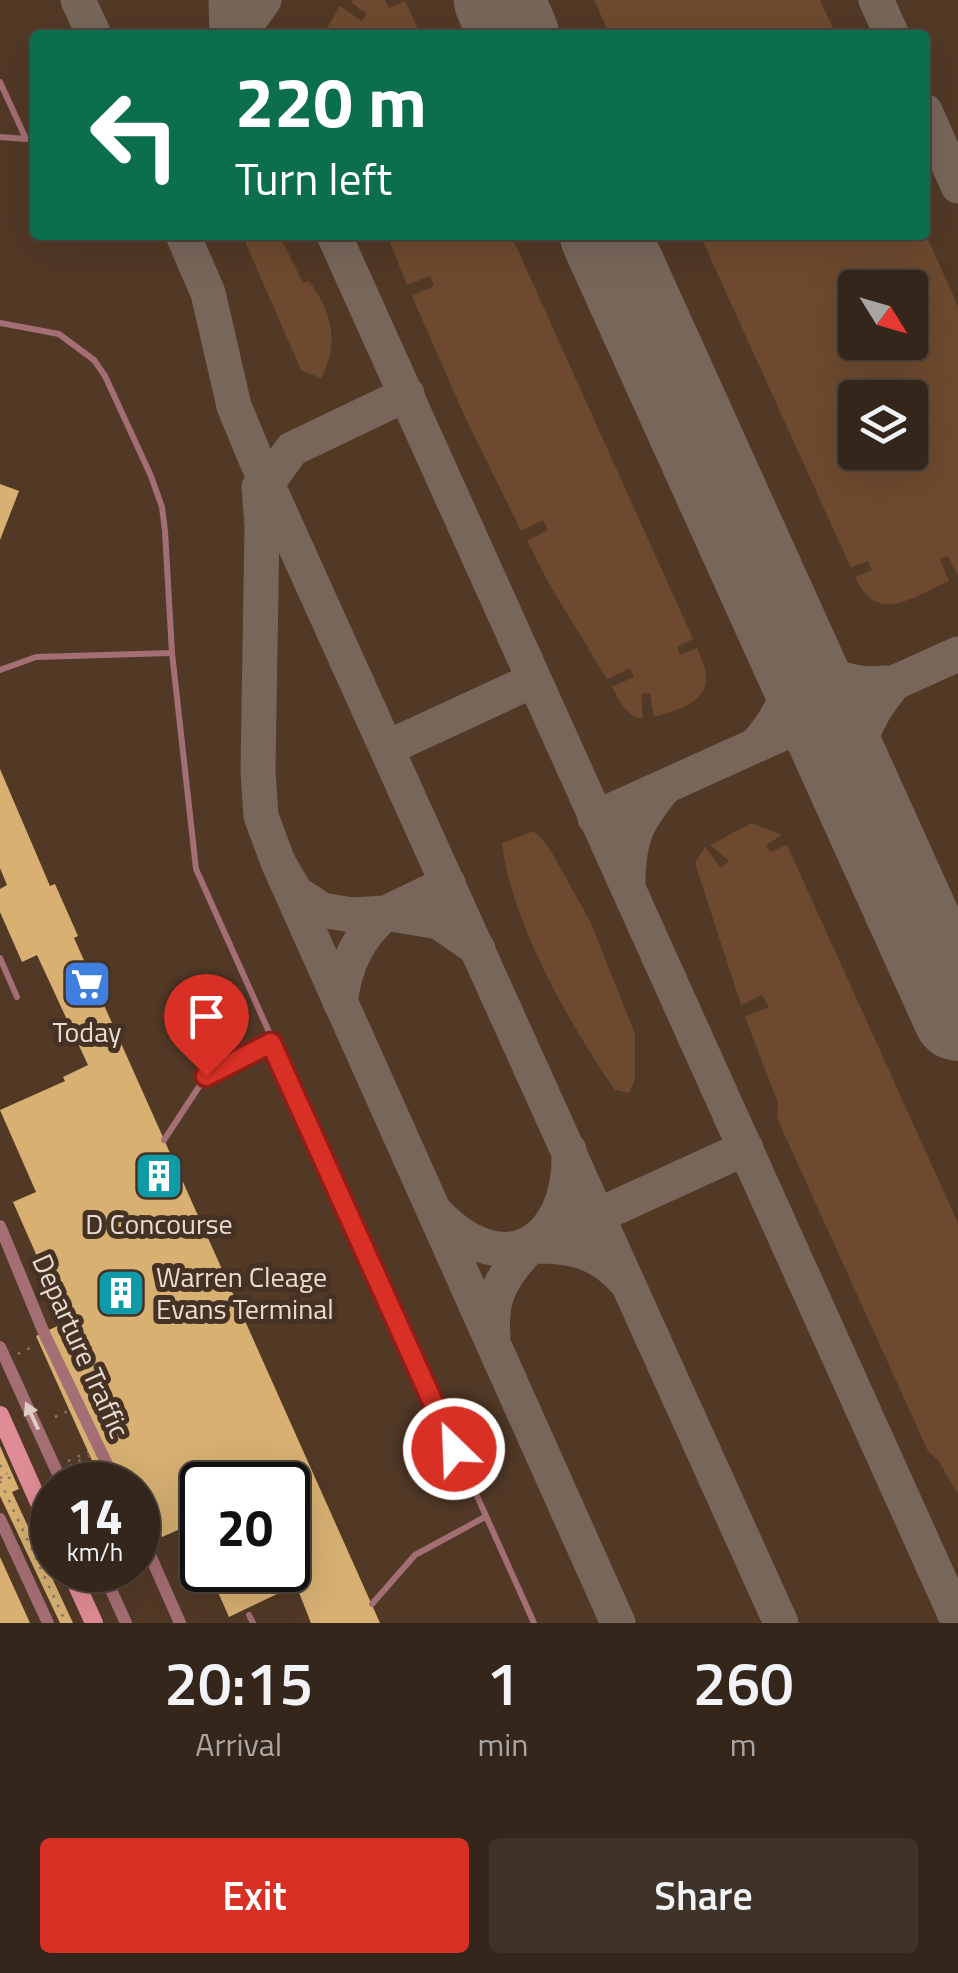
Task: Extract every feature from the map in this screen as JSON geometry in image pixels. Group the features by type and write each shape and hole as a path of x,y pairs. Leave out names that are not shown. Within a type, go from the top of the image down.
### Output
{"street":[{"name":"Departure Traffic","path":"0,1226 42,1338 105,1462"},
{"path":"0,1346 53,1462"},
{"path":"0,1415 30,1482"},
{"path":"0,1519 48,1623"},
{"path":"160,1578 180,1623"},
{"path":"80,1592 94,1623"},
{"path":"112,1592 126,1623"}],"lane":[{"path":"0,82 26,139 0,138"},
{"path":"0,323 59,334 76,344 106,376 162,507 172,653 196,869 534,1623"},
{"path":"0,670 36,657 172,653"},
{"path":"0,958 17,996"},
{"path":"164,1140 206,1076 271,1043"},
{"path":"372,1604 415,1555 485,1517"}],"path":[{"path":"26,1350 42,1338"},
{"path":"55,1417 70,1410"},
{"path":"0,1465 66,1623"}],"shaded area":[{"path":"0,0 958,0 958,1623 0,1623"},
{"path":"385,0 389,8 405,1 419,30 326,30 340,6 362,21 367,14 351,2"},
{"path":"594,0 820,0 834,30 608,30"},
{"path":"244,240 282,240 303,283 309,281 328,316 332,340 321,378 301,370"},
{"path":"389,240 513,240 693,639 677,647 680,655 697,648 706,676 701,695 693,702 654,717 650,693 641,694 643,719 632,715 621,702 612,687 634,677 630,668 607,679 527,541 548,530 543,520 521,531 464,415 412,296 434,286 430,276 407,285"},
{"path":"702,240 928,240 958,306 958,576 948,556 940,559 949,581 909,600 885,604 864,592 855,577 872,570 868,561 851,568"},
{"path":"752,823 782,835 766,845 770,852 787,845 958,1223 958,1494 938,1460 928,1451 777,1118 778,1103 745,1017 769,1007 762,995 741,1005 695,863 705,847 721,868 729,861 710,845"},
{"path":"534,831 548,846 590,921 635,1034 635,1080 629,1093 615,1090 580,1035 545,972 517,906 502,843"}],"building":[{"path":"0,484 19,491 0,540"},
{"path":"0,769 50,886 55,884 78,936 74,938 308,1462 180,1462 180,1529 162,1537 160,1462 93,1462 36,1336 66,1322 13,1202 36,1192 0,1110 65,1081 63,1077 88,1065 37,955 22,962 0,912 0,889 7,885 0,868"},
{"path":"0,1446 19,1489 12,1492 30,1531 30,1560 0,1496"},
{"path":"310,1466 380,1623 311,1623 299,1592 310,1592"},
{"path":"0,1557 30,1623 0,1623"},
{"path":"45,1592 59,1592 73,1623 60,1623"},
{"path":"218,1592 281,1592 229,1617"}],"taxiway":[{"path":"78,0 92,30"},
{"path":"226,0 227,30"},
{"path":"243,30 264,0"},
{"path":"876,0 890,30"},
{"path":"930,122 958,186"},
{"path":"185,240 208,293 234,406 255,457 781,1623"},
{"path":"336,240 958,1621"},
{"path":"264,503 271,478 292,449 407,394"},
{"path":"259,487 262,526 258,771 261,816 278,862 296,893 322,910 352,915 386,913 448,883"},
{"path":"787,639 831,674 856,682 885,683"},
{"path":"756,745 775,720 786,696 787,639"},
{"path":"595,818 958,654"},
{"path":"387,748 534,680"},
{"path":"857,792 862,736 891,687"},
{"path":"628,885 635,833 664,788"},
{"path":"278,862 618,1623"},
{"path":"340,1002 354,953 386,913 439,922 478,949"},
{"path":"531,1246 746,1148"},
{"path":"437,1214 463,1235 487,1247 510,1249 530,1243 547,1229 559,1209 567,1182 569,1150"},
{"path":"493,1335 493,1308 500,1286 531,1246 558,1247 593,1256 625,1281"}],"runway":[{"path":"499,0 512,30"},
{"path":"607,240 958,1016"}],"place":[{"name":"Today","path":"87,984"},
{"name":"D Concourse","path":"159,1176"},
{"name":"Warren Cleage Evans Terminal","path":"121,1293"}],"route":[{"path":"206,1076 271,1043 454,1449"}]}
